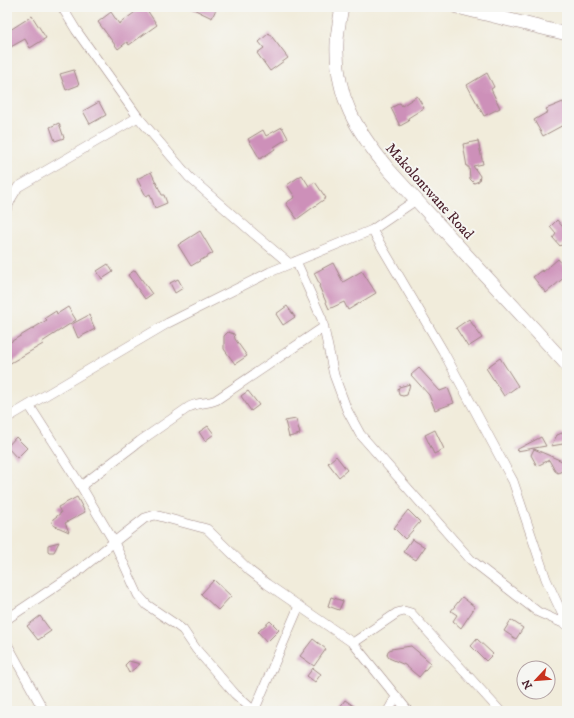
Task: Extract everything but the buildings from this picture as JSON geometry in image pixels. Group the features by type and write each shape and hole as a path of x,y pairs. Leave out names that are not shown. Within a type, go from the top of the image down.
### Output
{"main road":[{"name":"Makolontwane Road","path":"342,7 337,42 338,70 344,98 354,121 366,142 416,200 567,365"},
{"path":"458,7 567,34"}],"street":[{"path":"62,7 76,30 138,117 189,177 253,233 293,262 324,327 334,375 347,410 360,434 471,560 538,612 567,625"},
{"path":"7,208 18,187 138,117"},
{"path":"7,418 168,323 270,272 372,230 416,200"},
{"path":"372,230 443,351 513,482 546,579 567,625"},
{"path":"81,486 140,441 189,407 195,404 209,403 216,400 324,327"},
{"path":"28,405 81,486 114,542 138,595 147,605 183,630 196,649 235,694 254,711 299,606"},
{"path":"7,619 77,572 145,518 155,515 207,529 250,571 353,643 408,711"},
{"path":"353,643 397,613 404,611 411,613 500,711"},
{"path":"7,644 44,711"},
{"path":"388,711 396,697"}]}
